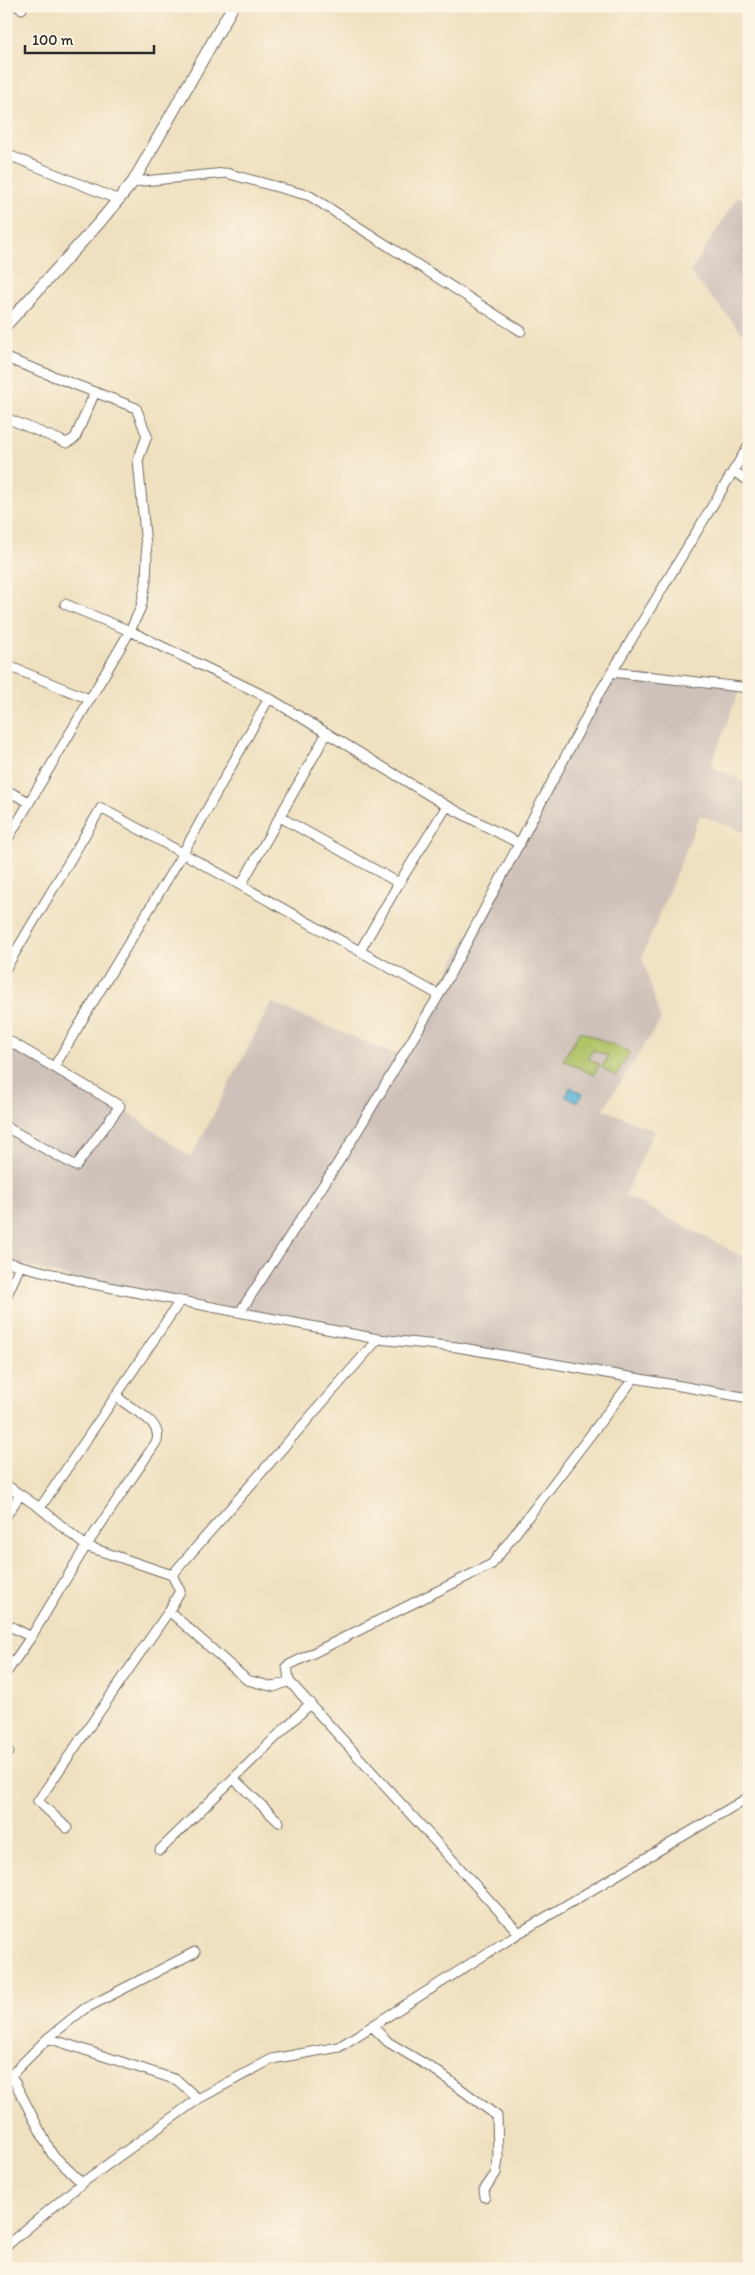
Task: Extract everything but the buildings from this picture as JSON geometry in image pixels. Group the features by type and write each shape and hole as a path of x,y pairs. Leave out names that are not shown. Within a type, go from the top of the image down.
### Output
{"street":[{"path":"6,325 133,182 233,6"},
{"path":"6,154 119,200"},
{"path":"133,182 226,173 310,196 521,331"},
{"path":"6,358 136,408 148,436 138,460 147,556 146,582 141,607 130,631 6,842"},
{"path":"6,418 67,443 75,438 95,392"},
{"path":"240,1312 342,1155 440,995 612,672 749,445"},
{"path":"733,471 749,481"},
{"path":"65,604 130,631 269,698 447,806 520,844"},
{"path":"6,665 89,699"},
{"path":"612,672 749,688"},
{"path":"54,1067 183,853 269,698"},
{"path":"241,885 327,733"},
{"path":"6,790 29,802"},
{"path":"360,951 399,883 447,806"},
{"path":"6,968 101,808 440,995"},
{"path":"280,817 399,883"},
{"path":"6,1039 120,1106 76,1166 6,1127"},
{"path":"6,1262 88,1283 378,1338 457,1348 749,1398"},
{"path":"6,1297 20,1266"},
{"path":"40,1508 180,1301"},
{"path":"172,1575 378,1338"},
{"path":"519,1933 289,1680 287,1666 492,1564 634,1378"},
{"path":"6,1673 31,1637 86,1546 158,1441 159,1432 156,1426 125,1405 116,1395"},
{"path":"6,1485 40,1508 86,1546 172,1575 180,1591 169,1611 38,1801 67,1828"},
{"path":"6,1516 20,1495"},
{"path":"169,1611 247,1680 274,1687 289,1680"},
{"path":"6,1624 31,1637"},
{"path":"160,1850 311,1703"},
{"path":"234,1779 279,1822"},
{"path":"6,2246 82,2183 198,2099 272,2059 339,2047 519,1933 749,1797"},
{"path":"82,2183 52,2154 8,2074 84,2009 195,1952"},
{"path":"372,2026 388,2042 438,2072 497,2116 498,2158 496,2173 484,2190 486,2197"},
{"path":"48,2038 177,2080 198,2099"}],"shaded area":[{"path":"738,196 749,203 749,340 690,273"},
{"path":"612,672 740,688 711,766 749,785 749,834 700,815 642,957 661,1020 603,1109 654,1131 625,1195 749,1260 749,1398 88,1283 6,1260 6,1039 120,1106 191,1158 271,1003 402,1057"}],"green space":[{"path":"580,1031 630,1052 616,1076 602,1068 608,1056 593,1050 588,1058 600,1065 593,1075 563,1060"}],"water":[{"path":"570,1087 583,1094 578,1102 566,1096"}]}
